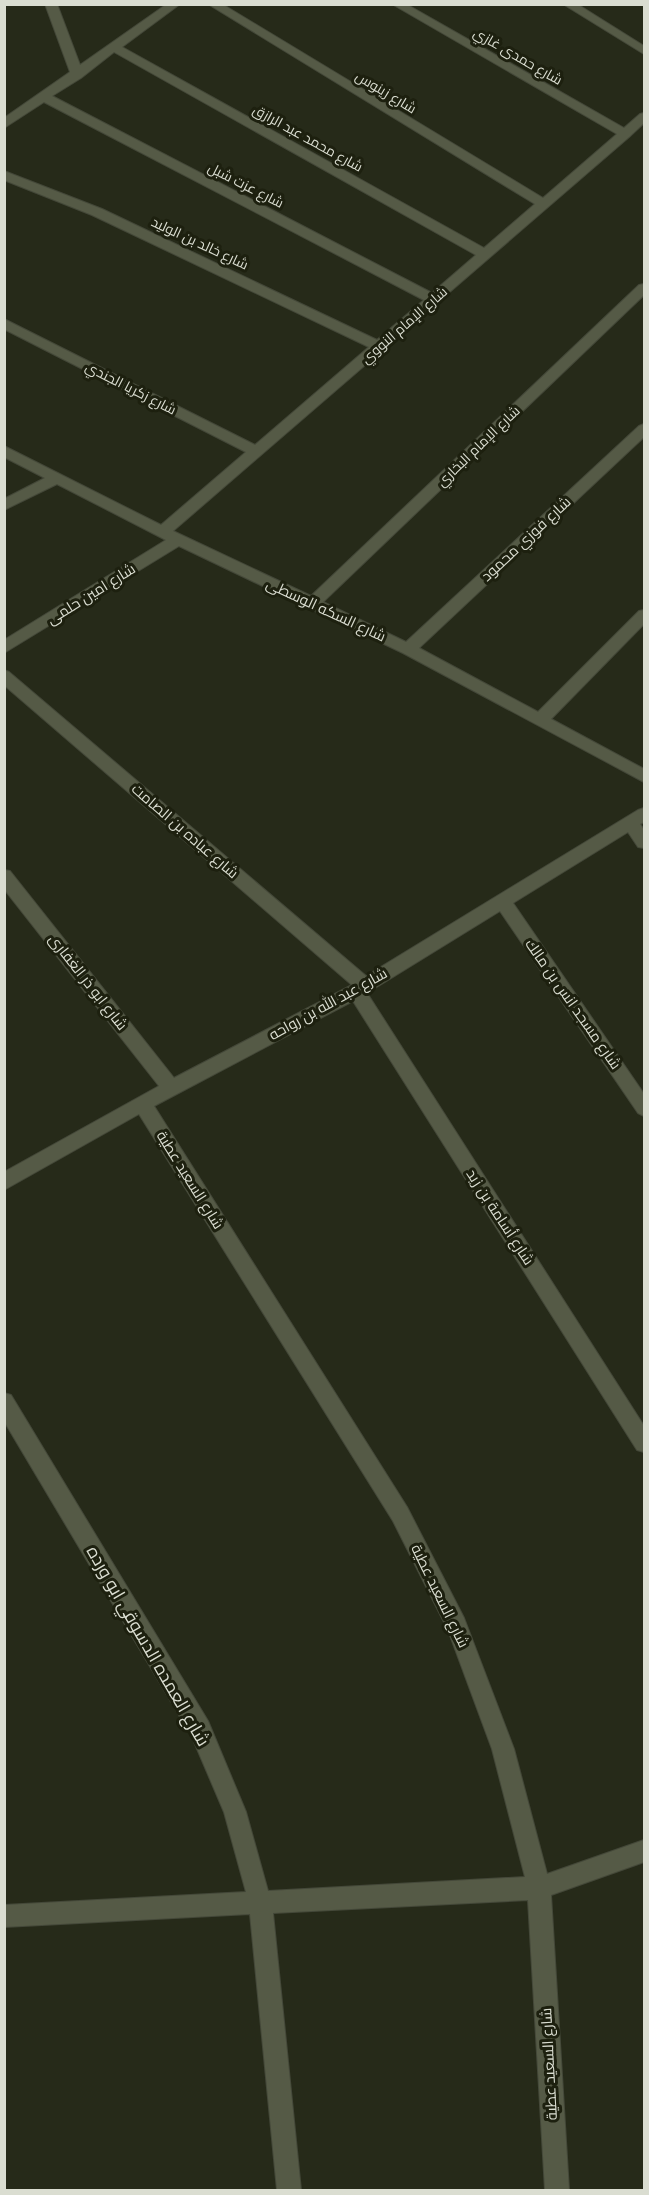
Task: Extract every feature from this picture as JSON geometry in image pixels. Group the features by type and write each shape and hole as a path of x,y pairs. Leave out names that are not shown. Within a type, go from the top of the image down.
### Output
{"street":[{"path":"51,4 77,75"},
{"path":"4,124 77,75 175,4"},
{"name":"شارع زينوس","path":"213,4 544,204"},
{"name":"شارع حمدى غازي","path":"397,4 625,134"},
{"path":"568,4 645,51"},
{"name":"شارع محمد عبد الرازق","path":"115,48 486,255"},
{"name":"شارع عزت شبل","path":"44,97 434,299"},
{"name":"شارع الإمام النووي","path":"163,532 645,117"},
{"name":"شارع خالد بن الوليد","path":"4,176 97,212 379,346"},
{"name":"شارع الإمام البخاري","path":"312,604 645,288"},
{"name":"شارع زكريا الجندي","path":"4,323 256,452"},
{"name":"شارع فوزي محمود","path":"408,649 645,429"},
{"name":"شارع السكه الوسطى","path":"4,451 178,540 408,649 645,776"},
{"path":"4,505 57,478"},
{"name":"شارع امين حلمى","path":"4,648 178,540"},
{"path":"540,720 645,615"},
{"name":"شارع عباده بن الصامت","path":"4,676 361,988"},
{"path":"638,819 645,842"},
{"name":"شارع عبد الله بن رواحه","path":"5,1180 142,1103 361,988 638,819"},
{"name":"شارع ابو ذر الغفارى","path":"4,876 171,1088"},
{"name":"شارع مسجد انس بن مالك","path":"502,901 645,1108"},
{"name":"شارع أسامة بن زيد","path":"361,988 645,1443"},
{"name":"شارع السعيد عطية","path":"142,1103 400,1514 458,1625 503,1749 539,1888 557,2190"},
{"name":"شارع العمده الدسوقي ابو ورده","path":"4,1402 200,1730 235,1812 260,1902 289,2190"},
{"path":"4,1916 539,1888 645,1851"}]}
